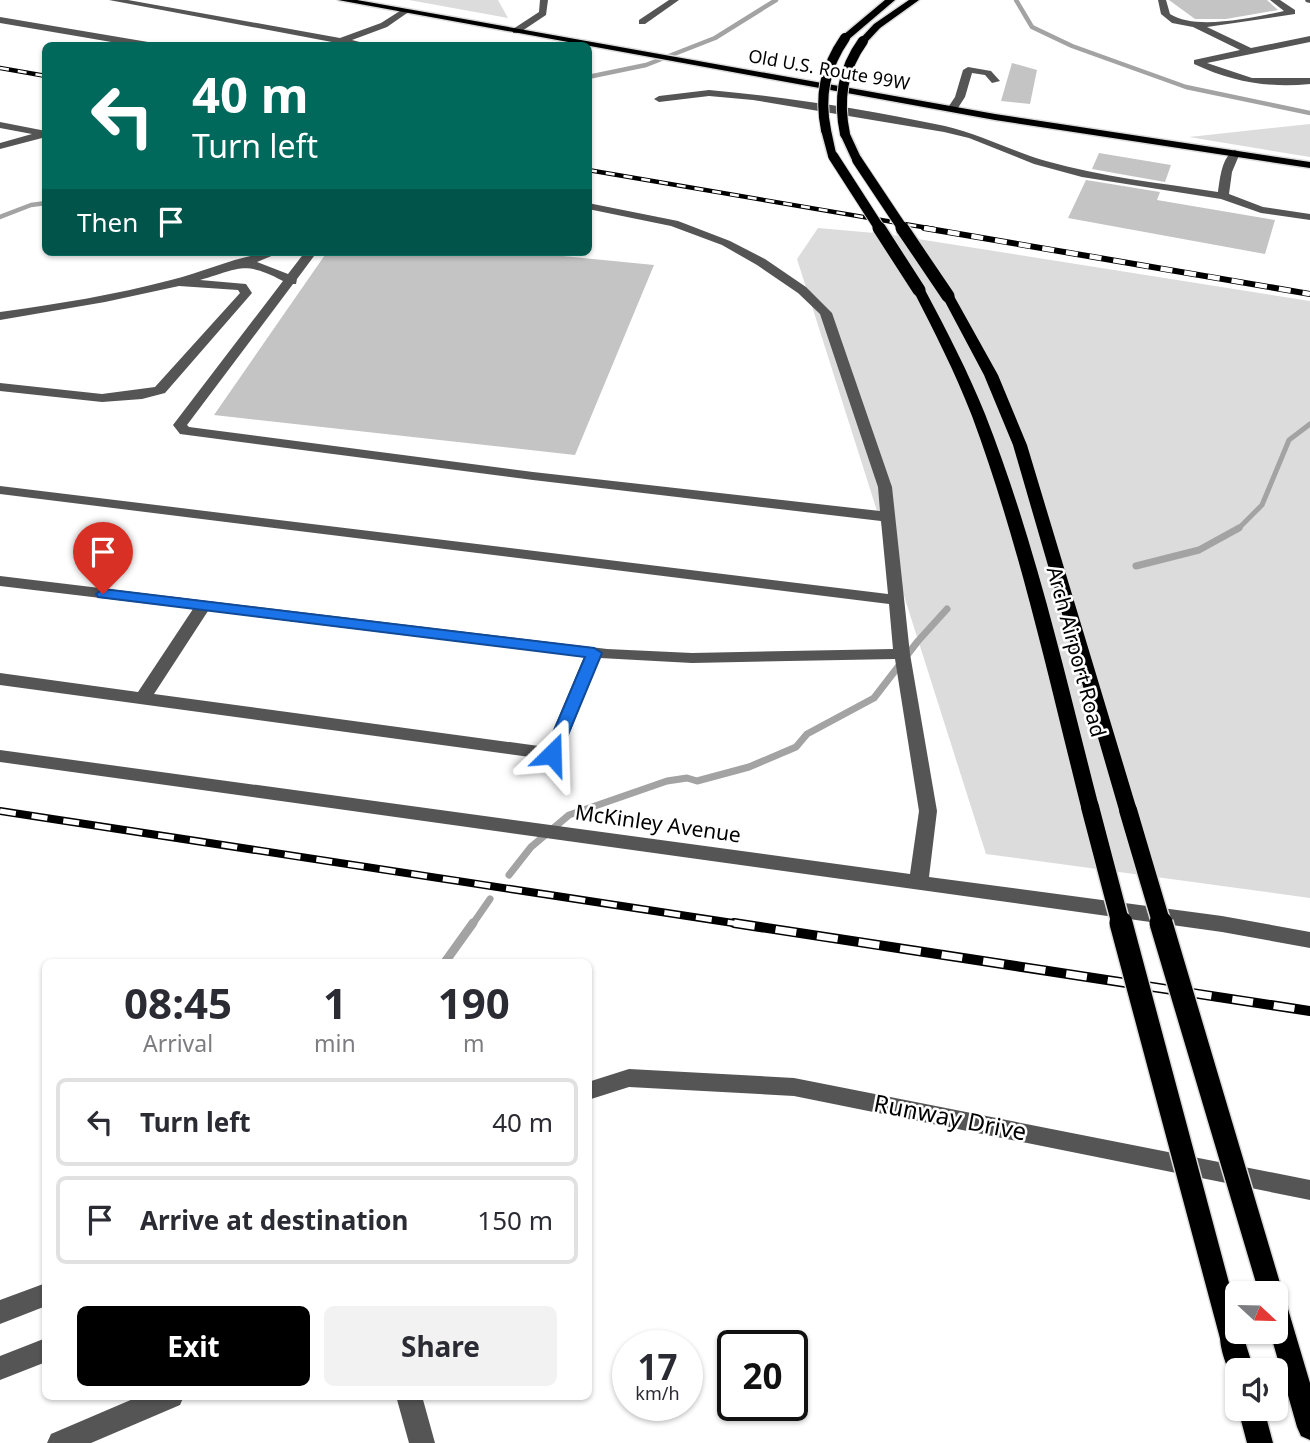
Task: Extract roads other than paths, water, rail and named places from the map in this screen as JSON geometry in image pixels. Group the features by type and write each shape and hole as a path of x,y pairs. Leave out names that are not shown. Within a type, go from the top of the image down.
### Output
{"main road":[{"name":"Old U.S. Route 99W","path":"342,0 577,42"},
{"name":"Arch Airport Road","path":"891,0 845,38 831,61 821,94 826,130 833,156 919,290 957,359 1006,490 1238,1358"},
{"name":"Arch Airport Road","path":"915,0 877,26 850,60 842,83 841,118 845,134 857,160 948,296 991,375 1020,445 1267,1281"},
{"name":"Old U.S. Route 99W","path":"592,45 953,109 1310,165"},
{"path":"1286,1344 1310,1427"},
{"path":"1254,1421 1260,1443"}],"street":[{"path":"113,0 352,42"},
{"path":"516,31 543,13 544,0"},
{"path":"642,22 675,0"},
{"path":"1162,0 1167,16 1174,22 1196,25 1262,18 1292,12 1290,9"},
{"path":"1274,0 1290,9 1310,7"},
{"path":"342,40 384,25 406,11"},
{"path":"0,20 130,42"},
{"path":"1196,25 1249,51"},
{"path":"318,42 328,38"},
{"path":"1310,39 1197,62 1228,77 1271,84 1310,81"},
{"path":"953,109 960,97 968,70 988,73 995,81"},
{"path":"659,99 709,93 753,97 944,129 973,136 1038,162 1083,174 1223,197 1261,210 1310,217"},
{"path":"0,125 42,133"},
{"path":"0,146 42,135"},
{"path":"1223,197 1227,172 1235,153"},
{"path":"592,207 674,223 726,243 802,289 826,313 885,487 902,654 928,811 919,883"},
{"path":"0,316 179,282 265,256"},
{"path":"308,256 180,425 185,431 533,476 889,517"},
{"path":"245,264 267,268 292,281"},
{"path":"0,387 118,398 141,397 160,390 246,293 242,287 179,282"},
{"path":"0,490 895,600"},
{"path":"1,583 594,653 692,659 902,654"},
{"path":"143,698 204,606"},
{"path":"0,679 552,754 594,653"},
{"name":"McKinley Avenue","path":"0,757 1222,924 1310,940"},
{"name":"Runway Drive","path":"592,1090 629,1078 794,1087 1310,1190"},
{"path":"0,1312 42,1296"},
{"path":"0,1368 42,1352"},
{"path":"60,1443 162,1400"},
{"path":"410,1400 422,1443"}],"waterway":[{"path":"592,76 646,65 715,38 776,0"},
{"path":"1016,0 1032,27 1072,46 1186,87 1310,113"},
{"path":"0,217 42,204"},
{"path":"1239,528 1262,505 1289,440 1310,424"},
{"path":"1136,566 1199,550 1239,528"},
{"path":"509,875 531,847 569,815 667,781 687,778 697,781 749,767 796,747 807,734 874,698 918,641 947,609"},
{"path":"472,925 490,899"},
{"path":"447,959 473,923"}],"railway":[{"path":"0,68 42,75"},
{"path":"592,171 934,229"},
{"path":"924,228 1310,294"},
{"path":"0,811 746,925"},
{"path":"734,923 1310,1011"}]}
